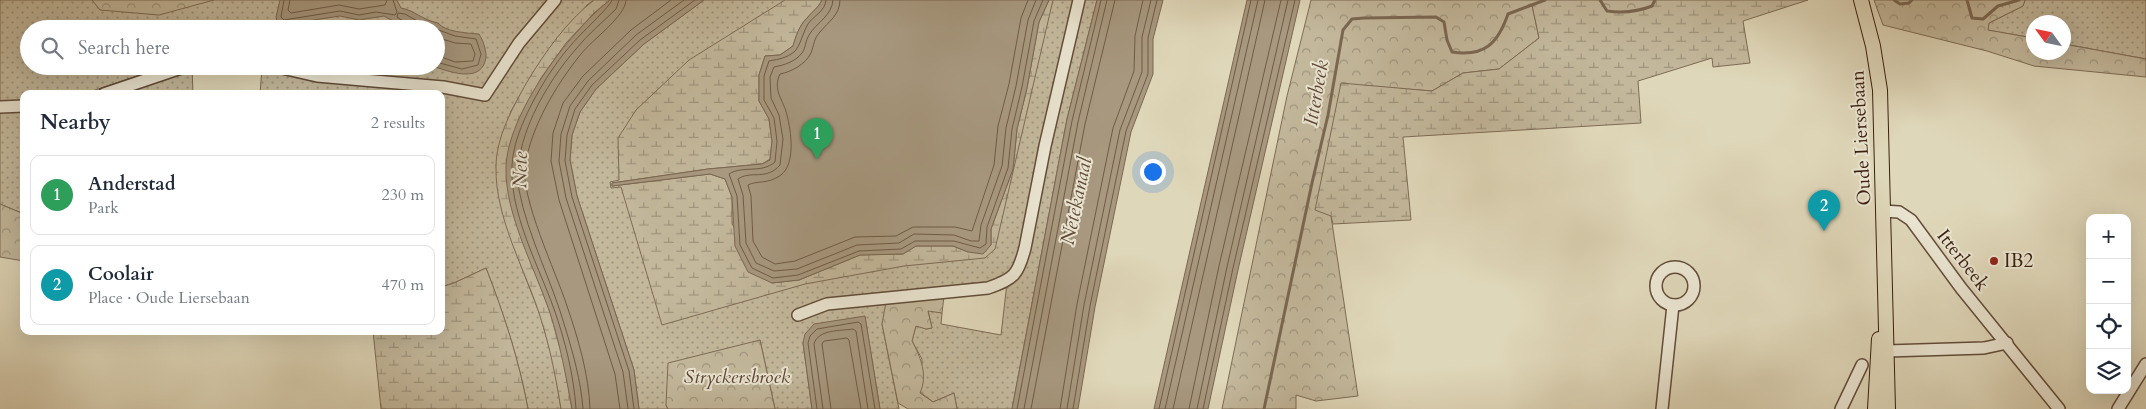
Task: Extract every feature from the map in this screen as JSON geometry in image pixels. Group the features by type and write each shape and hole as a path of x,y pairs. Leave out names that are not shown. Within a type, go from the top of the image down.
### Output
{"main road":[{"name":"Oude Liersebaan","path":"1861,0 1874,46 1880,90 1888,409"},
{"name":"Oude Liersebaan","path":"1875,409 1884,276"}],"street":[{"path":"313,75 443,87 485,95 519,42 555,0"},
{"path":"798,314 827,304 988,288 1007,282 1013,276 1021,264 1025,248 1045,146 1079,0"},
{"path":"116,90 160,75"},
{"path":"0,107 20,106"},
{"name":"Itterbeek","path":"1883,211 1899,212 1911,220 1945,266 2059,409"},
{"path":"1662,409 1673,305"},
{"path":"1887,351 1984,348 2007,343"},
{"path":"2118,409 2146,364"},
{"path":"1841,409 1862,365"}],"green space":[{"path":"0,0 594,0 587,5 533,73 511,111 501,141 496,166 513,245 540,315 554,364 561,409 528,409 510,338 486,268 445,286 445,93 471,96 478,100 483,88 362,75 445,75 445,20 20,20 20,75 140,75 95,90 20,90 20,102 0,103"},
{"path":"92,0 214,0 159,15 100,10"},
{"path":"594,0 610,0 595,12 566,43 541,78 521,115 510,144 523,241 550,312 564,362 572,409 561,409 544,328 512,243 500,205 496,167 499,145 506,123 527,82 549,48 566,27"},
{"path":"704,0 1097,0 1067,119 1012,409 957,409 954,393 933,402 920,392 922,359 912,341 916,325 926,329 932,328 928,310 942,313 941,324 1001,335 1007,283 945,293 882,324 899,409 880,409 865,317 803,343 812,409 775,409 760,340 666,405 668,409 639,409 634,370 577,196 570,160 572,135 580,112 596,89 644,44"},
{"path":"785,0 822,0 802,24 793,46 780,55 765,56 759,75 759,101 769,119 772,141 770,159 762,164 708,169 612,183 612,186 710,174 725,179 732,197 732,224 772,283 799,280 860,255 903,254 916,246 953,246 968,252 991,245 991,229 1013,169 1017,129 1027,88 1039,22 1049,0 1053,0 995,249 985,258 904,266 805,284 662,325 621,187 611,188 610,182 619,180 618,138 636,110 689,60"},
{"path":"1311,0 1545,0 1532,5 1539,38 1499,69 1463,73 1432,91 1341,84 1331,216 1358,396 1316,401 1296,395 1296,409 1222,409 1287,96"},
{"path":"1545,0 1600,0 1607,11 1618,12 1646,8 1652,6 1655,0 1808,0 1743,21 1750,63 1713,67 1712,58 1638,81 1641,123 1403,137 1411,220 1333,224 1331,216 1315,210 1341,83 1432,91 1463,73 1499,69 1539,38 1532,5"},
{"path":"1600,0 1655,1 1652,6 1646,8 1618,12 1607,11"},
{"path":"1874,0 2025,0 2023,6 1989,23 1988,30 2026,37 2026,60 2071,60 2071,45 2146,59 2146,77 2034,66 1987,51 1883,25"},
{"path":"2025,0 2146,0 2146,59 2071,45 2071,15 2026,15 2026,37 1987,30 1989,23 2023,6"},
{"path":"170,75 192,75 193,90 129,90"},
{"path":"261,75 300,75 422,90 260,90"},
{"path":"20,109 20,212 0,204 0,110"},
{"path":"0,204 20,212 20,260 0,257"},
{"path":"486,268 510,337 528,409 381,409 373,335 445,335 445,286"},
{"path":"944,296 942,313 928,311 932,328 926,329 916,326 912,341 923,373 920,393 933,402 954,393 957,409 908,409 898,403 882,324 886,302"},
{"name":"Stryckersbroek","path":"760,340 775,409 668,409 666,405 668,363"}],"water":[{"path":"280,0 397,0 401,8 427,20 391,20 384,16 359,20 340,16 314,20 276,20"},
{"name":"Nete","path":"610,0 704,0 644,44 596,89 580,112 572,135 570,160 577,196 634,370 639,409 572,409 554,325 510,204 506,168 509,147 517,123 543,76 577,32"},
{"path":"822,0 1049,0 1039,22 1027,88 1017,129 1013,169 991,229 991,245 983,254 968,252 953,246 916,246 903,254 860,255 799,280 772,283 748,272 735,246 732,197 725,179 710,174 612,186 612,183 708,169 762,164 770,160 772,141 769,119 759,101 759,75 765,56 780,55 793,46 802,24"},
{"name":"Netekanaal","path":"1097,0 1163,0 1153,39 1153,74 1131,132 1095,307 1078,409 1012,409 1067,119"},
{"path":"1247,0 1300,0 1208,409 1154,409"},
{"path":"445,28 457,32 479,34 486,57 484,65 473,73 445,70"},
{"path":"865,316 880,409 812,409 803,343 805,334 814,324"}],"waterway":[{"name":"Itterbeek","path":"1264,409 1328,115 1343,30 1352,19 1436,17 1444,22 1447,40 1452,52 1473,52 1482,50 1495,40 1508,14 1545,0"},
{"name":"Itterbeek","path":"1600,0 1607,11 1618,12 1646,8 1652,6 1655,0"},
{"name":"Itterbeek","path":"1894,0 1900,4 1909,3 1912,0"},
{"name":"Itterbeek","path":"1967,0 1972,18 1983,19 1998,6 2019,0"}],"place":[{"name":"Anderstad","path":"817,159"},
{"name":"Coolair","path":"1824,231"},
{"name":"IB2","path":"1994,261"}]}
